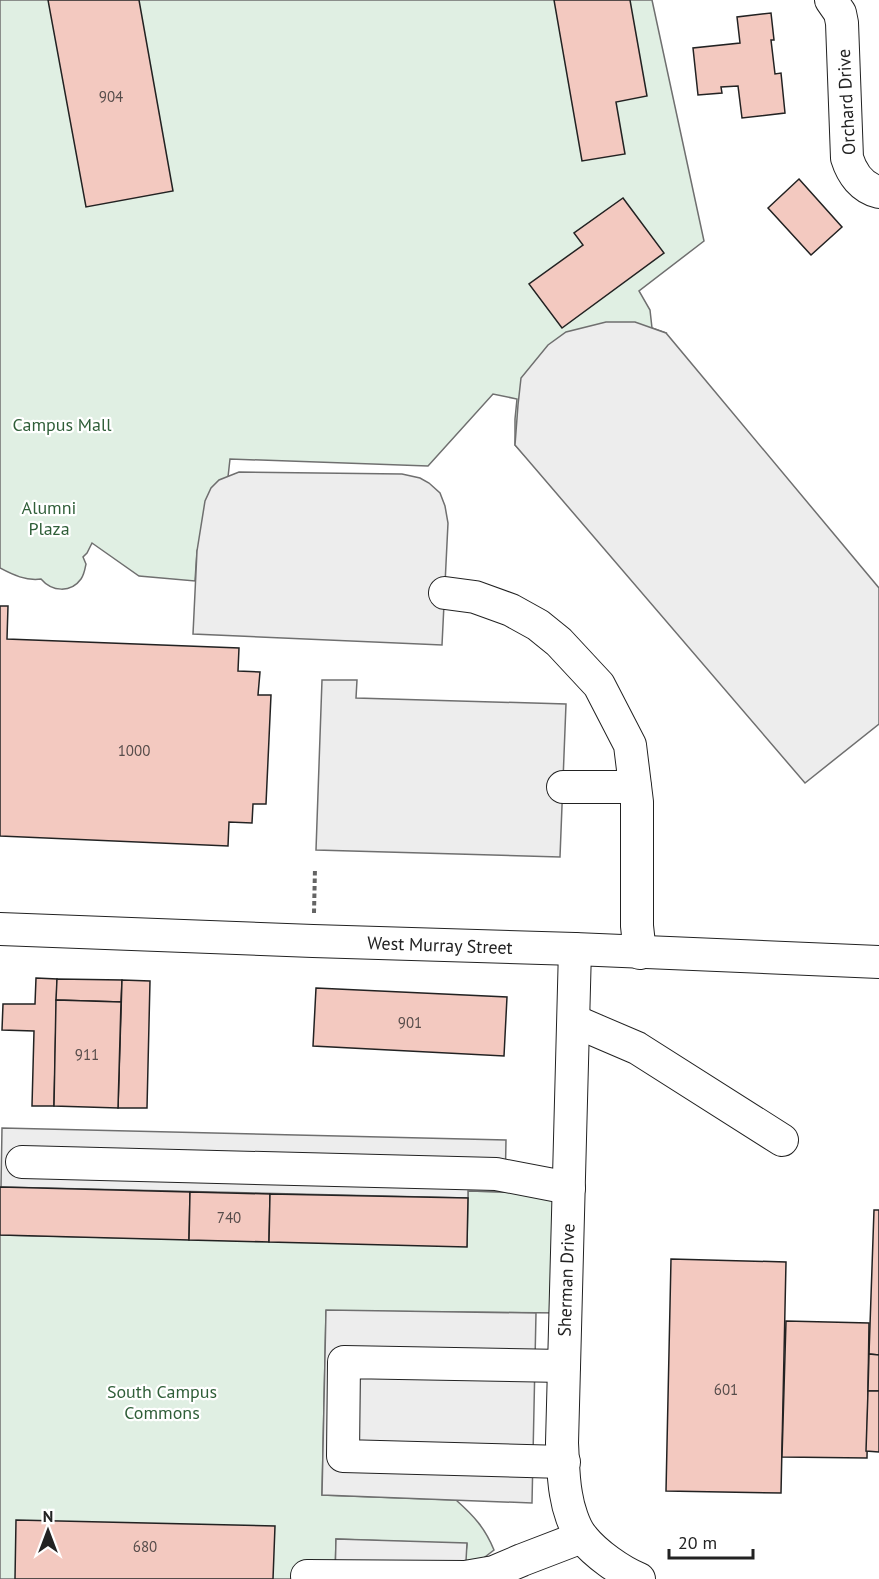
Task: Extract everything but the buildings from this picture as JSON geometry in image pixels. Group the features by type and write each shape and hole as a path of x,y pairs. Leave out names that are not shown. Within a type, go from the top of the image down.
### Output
{"street":[{"name":"Orchard Drive","path":"831,0 840,13 842,23 847,158 856,178 864,185 879,192"},
{"path":"445,593 475,597 512,610 538,625 559,642 600,685 630,745 637,802 636,926 640,953"},
{"path":"563,787 635,787"},
{"name":"West Murray Street","path":"0,929 879,962"},
{"name":"Sherman Drive","path":"575,949 562,1443 565,1492 569,1510 582,1537 603,1557 639,1579"},
{"path":"574,1021 637,1048 782,1140"},
{"path":"22,1161 496,1174 569,1188"},
{"path":"564,1366 344,1362 343,1456 564,1462"},
{"path":"307,1576 465,1577 494,1572 582,1537"}],"path":[{"path":"314,919 315,868"}],"green space":[{"path":"0,0 652,0 704,241 639,291 650,310 652,328 666,333 525,456 515,445 517,399 493,394 428,466 230,459 228,477 197,551 195,581 139,576 92,543 83,557 86,564 82,577 77,584 67,589 50,586 41,579 25,578 5,571 0,568"},
{"name":"South Campus Commons","path":"507,1176 569,1188 565,1313 326,1311 322,1495 456,1500 478,1523 494,1550 477,1563 465,1561 467,1544 336,1539 335,1579 0,1579 0,1235 467,1246 468,1191 505,1192"}],"shaded area":[{"path":"606,322 635,322 666,333 879,588 879,724 805,783 515,445 521,378 548,345 566,332"},
{"path":"239,472 402,474 420,478 429,483 440,493 448,523 442,645 193,634 197,551 205,501 211,488 219,480"},
{"path":"322,680 357,680 356,698 566,704 560,857 316,850"},
{"path":"2,1128 506,1140 505,1192 468,1191 468,1198 1,1187"},
{"path":"326,1310 536,1313 532,1503 322,1495"},
{"path":"336,1539 467,1543 465,1579 335,1579"}],"park label":[{"name":"Campus Mall","path":"62,424"},
{"name":"Alumni Plaza","path":"49,517"}]}
